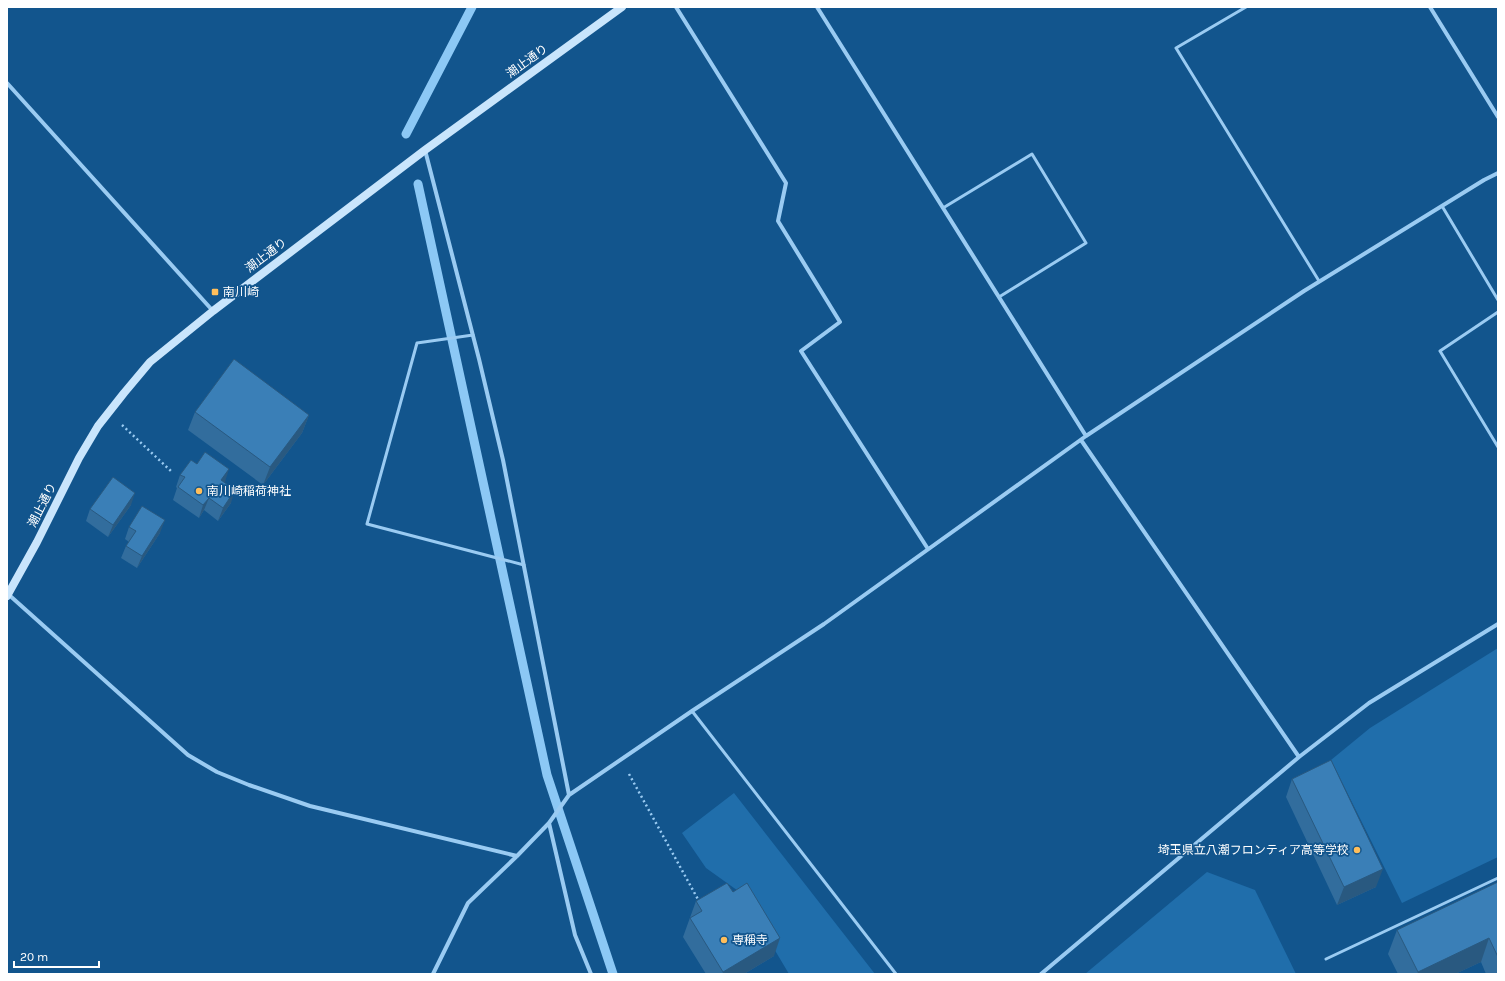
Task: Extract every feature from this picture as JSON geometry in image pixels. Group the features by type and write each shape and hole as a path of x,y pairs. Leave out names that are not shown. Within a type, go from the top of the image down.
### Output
{"street":[{"name":"潮止通り","path":"8,595 37,542 79,458 98,426 150,362 212,311 425,150 622,7"},
{"path":"676,7 786,183 778,221 840,322 802,351 928,549"},
{"path":"817,7 1086,436"},
{"path":"1430,7 1498,117"},
{"path":"7,83 212,311"},
{"path":"425,150 473,334 503,460 569,795"},
{"path":"433,974 468,903 518,856 549,822 569,795 692,710 824,624 1086,436 1319,282 1484,180 1498,173"},
{"path":"1081,440 1300,757"},
{"path":"8,595 188,755 217,772 249,785 310,806 518,856"},
{"path":"1041,974 1300,757 1369,703 1498,624"},
{"path":"549,822 575,935 592,974"}],"lane":[{"path":"1246,7 1176,48 1319,282"},
{"path":"943,208 1032,154 1086,243 999,297"},
{"path":"1442,206 1498,300"},
{"path":"1498,312 1440,351 1498,447"},
{"path":"473,334 417,344 367,524 524,565"},
{"path":"692,710 896,974"},
{"path":"1326,959 1498,878"}],"path":[{"path":"109,413 172,472"},
{"path":"628,773 702,907"}],"shaded area":[{"path":"1498,648 1498,857 1402,903 1331,760 1370,728"},
{"path":"734,793 875,974 789,974 741,893 706,868 682,833"},
{"path":"1207,872 1255,890 1296,974 1085,974"}],"building":[{"path":"234,359 309,415 270,467 195,412"},
{"path":"205,452 229,469 221,480 235,490 223,508 209,498 203,505 178,487 185,477 180,475 191,460 197,464"},
{"path":"113,477 135,493 113,525 90,509"},
{"path":"142,506 165,520 142,556 126,546 136,531 129,527"},
{"path":"1331,760 1383,869 1344,887 1292,779"},
{"path":"1498,882 1498,957 1489,938 1418,972 1397,930"},
{"path":"727,883 733,892 747,883 780,938 723,972 690,918 702,911 696,901"}],"waterway":[{"path":"406,134 472,7"},
{"path":"418,184 547,775 613,974"}],"place":[{"name":"南川崎","path":"215,292"},
{"name":"南川崎稲荷神社","path":"199,491"},
{"name":"埼玉県立八潮フロンティア高等学校","path":"1357,850"},
{"name":"専稱寺","path":"724,940"}]}
